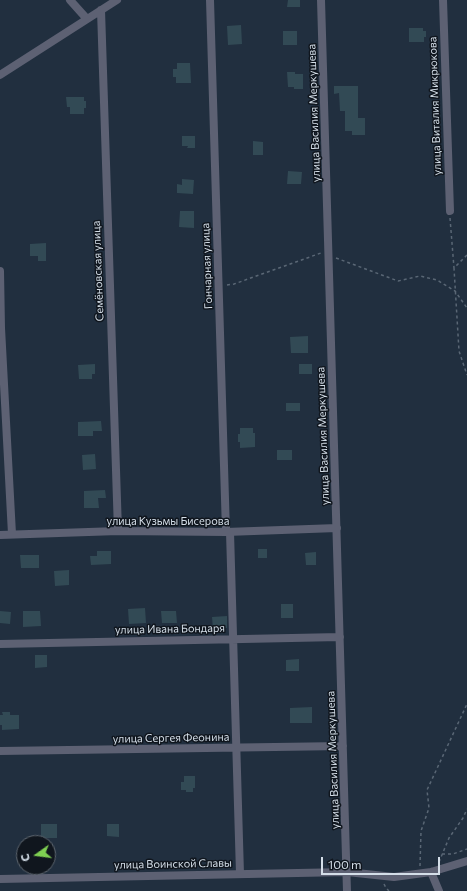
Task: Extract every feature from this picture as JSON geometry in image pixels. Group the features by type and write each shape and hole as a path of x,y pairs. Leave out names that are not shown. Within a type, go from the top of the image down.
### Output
{"street":[{"path":"70,0 88,19"},
{"path":"0,75 117,0"},
{"name":"Гончарная улица","path":"210,0 228,532 234,639 240,874"},
{"name":"улица Василия Меркушева","path":"321,0 347,891"},
{"name":"улица Виталия Микрюкова","path":"443,0 450,210"},
{"name":"Семёновская улица","path":"101,10 118,531"},
{"path":"0,271 1,328 12,534"},
{"name":"улица Кузьмы Бисерова","path":"0,535 118,531 228,532 337,528"},
{"name":"улица Ивана Бондаря","path":"0,644 340,637"},
{"name":"улица Сергея Феонина","path":"0,751 343,746"},
{"name":"улица Воинской Славы","path":"0,879 347,872 394,876 434,871 467,860"},
{"path":"434,871 439,891"}],"path":[{"path":"450,210 459,351 467,375"},
{"path":"219,287 234,284 320,252 398,281 420,276 437,280 455,291 467,308"},
{"path":"454,268 467,255"},
{"path":"420,873 421,831 429,808 427,790 467,704"},
{"path":"434,871 449,838 463,818 467,809"},
{"path":"442,854 453,854 467,848"}],"building":[{"path":"288,0 300,0 300,7 287,7"},
{"path":"241,25 242,44 228,45 227,26"},
{"path":"409,28 423,28 423,31 426,31 424,42 409,42"},
{"path":"283,31 297,31 297,45 283,45"},
{"path":"177,63 190,63 191,83 176,83 176,77 173,77 173,69 177,69"},
{"path":"287,72 303,74 303,89 288,87"},
{"path":"334,86 358,86 358,118 365,118 365,135 352,135 352,131 345,131 345,111 340,111 339,93 334,94"},
{"path":"66,97 84,97 84,101 86,101 86,108 84,108 84,114 70,114 70,107 67,107"},
{"path":"182,136 195,136 195,148 187,148 188,146 182,146"},
{"path":"253,141 263,142 263,155 253,155"},
{"path":"288,171 302,172 301,184 287,184"},
{"path":"182,179 194,180 193,194 177,193 177,184 182,185"},
{"path":"180,211 194,211 194,228 179,227"},
{"path":"46,243 46,261 38,261 38,256 30,256 30,244"},
{"path":"308,336 308,353 291,353 290,337"},
{"path":"95,364 95,374 92,374 92,379 79,379 78,365"},
{"path":"299,364 312,364 312,374 299,374"},
{"path":"286,403 300,403 300,411 286,411"},
{"path":"101,421 102,431 93,431 93,436 78,436 78,422"},
{"path":"240,428 253,428 253,433 255,433 255,447 240,448 238,434 240,434"},
{"path":"277,450 292,450 292,460 277,460"},
{"path":"95,454 96,469 83,470 82,455"},
{"path":"105,490 106,498 98,498 99,508 84,508 84,491"},
{"path":"258,549 267,549 267,558 258,558"},
{"path":"97,551 111,551 111,564 91,565 90,556 97,556"},
{"path":"316,552 316,565 306,565 305,553"},
{"path":"20,555 39,555 39,568 21,568"},
{"path":"69,570 69,585 55,586 54,571"},
{"path":"281,604 293,604 293,618 281,618"},
{"path":"145,608 146,623 129,624 128,609"},
{"path":"0,611 11,612 10,624 0,623"},
{"path":"23,611 40,611 41,626 23,627"},
{"path":"161,611 176,611 177,623 162,623"},
{"path":"227,616 227,628 213,629 212,617"},
{"path":"35,655 47,655 47,667 35,668"},
{"path":"299,659 299,671 286,671 286,660"},
{"path":"312,707 312,723 290,723 290,708"},
{"path":"2,712 10,712 10,715 19,715 19,729 2,730 2,725 0,725 0,715 3,715"},
{"path":"184,776 195,776 195,788 193,788 193,792 181,790 181,782 184,782"},
{"path":"41,824 57,824 57,838 56,835 41,835"},
{"path":"107,824 119,824 119,837 107,836"}]}
